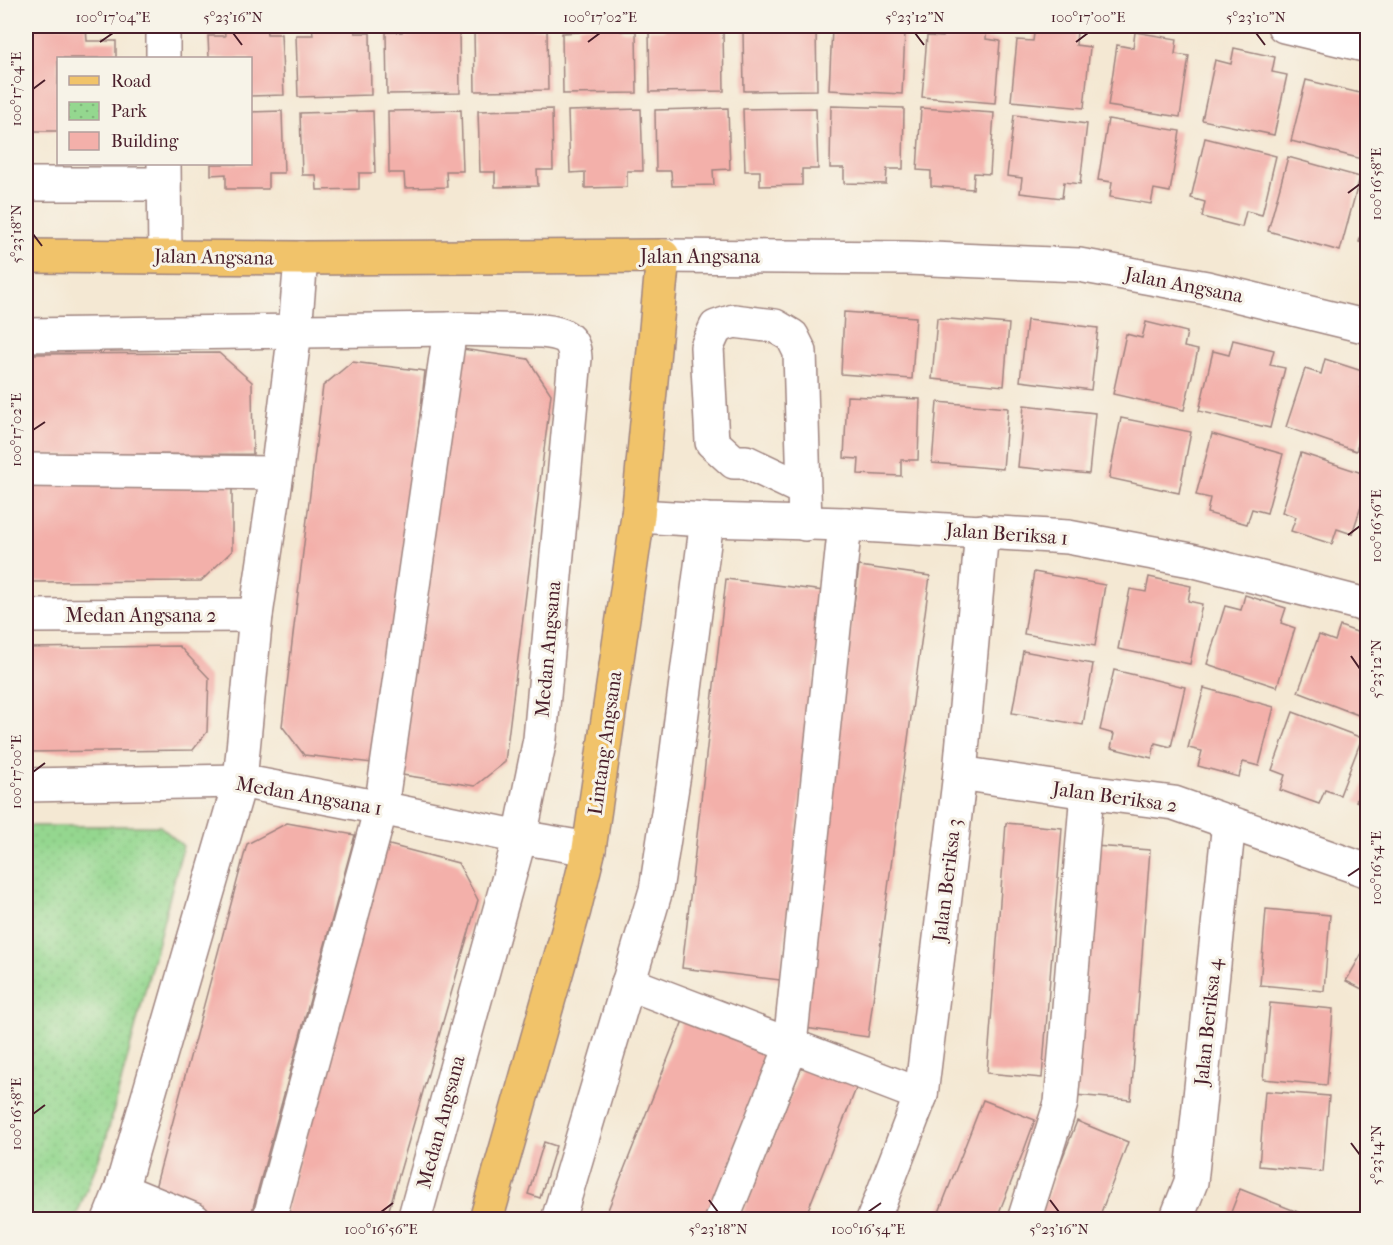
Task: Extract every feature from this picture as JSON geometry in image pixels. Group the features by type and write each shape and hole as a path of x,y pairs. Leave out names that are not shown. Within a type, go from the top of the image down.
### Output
{"main road":[{"name":"Jalan Angsana","path":"26,256 301,258 663,256"},
{"name":"Lintang Angsana","path":"486,1220 571,921 589,849 638,516 663,256"}],"street":[{"path":"163,26 163,57"},
{"path":"1284,26 1368,46"},
{"path":"26,184 164,174 165,256"},
{"name":"Jalan Angsana","path":"663,256 908,258 1079,265 1207,288 1368,327"},
{"path":"194,1220 115,1205 240,781 256,615 295,331 301,258"},
{"path":"803,489 746,462 734,462 712,442 707,347 716,327 734,321 775,326 792,336 800,352 805,524"},
{"path":"269,1220 381,808 450,329"},
{"name":"Medan Angsana","path":"26,335 450,329 542,331 563,336 575,349 540,740 520,837 414,1220"},
{"path":"26,470 277,473"},
{"name":"Jalan Beriksa 1","path":"638,516 845,524 1068,537 1191,560 1368,607"},
{"path":"558,1220 656,890 674,774 707,520"},
{"path":"722,1220 786,1060 790,1044 845,524"},
{"name":"Jalan Beriksa 3","path":"873,1220 921,1095 960,773 982,531"},
{"name":"Medan Angsana 2","path":"26,616 256,615"},
{"name":"Jalan Beriksa 2","path":"960,773 1174,803 1368,871"},
{"name":"Medan Angsana 1","path":"26,785 240,781 589,849"},
{"path":"1024,1220 1061,1103 1087,792"},
{"name":"Jalan Beriksa 4","path":"1176,1220 1191,1182 1229,822"},
{"path":"628,983 921,1095"}],"green space":[{"path":"26,826 160,826 183,846 105,1143 75,1219 26,1219"}],"building":[{"path":"26,26 86,26 87,41 116,41 116,57 57,57 57,131 26,131"},
{"path":"224,26 266,26 267,34 281,34 284,95 252,96 252,57 209,57 208,36 225,36"},
{"path":"312,26 355,26 355,33 370,33 371,95 298,97 296,35 313,35"},
{"path":"402,26 444,26 444,32 459,31 460,93 387,94 386,32 402,32"},
{"path":"490,26 533,26 533,29 547,29 548,90 475,91 474,30 491,30"},
{"path":"579,26 621,26 621,31 636,31 637,93 563,94 562,33 579,32"},
{"path":"665,26 708,26 708,29 723,29 724,91 650,92 649,30 665,30"},
{"path":"759,26 816,28 817,90 744,91 743,30 759,30"},
{"path":"849,26 891,26 891,32 905,33 902,94 829,90 832,29 849,30"},
{"path":"944,26 987,26 986,39 1000,41 995,103 922,97 927,36 943,37"},
{"path":"1035,26 1077,30 1076,45 1090,47 1084,108 1011,101 1017,40 1033,41"},
{"path":"1135,32 1177,39 1175,54 1189,56 1180,117 1108,106 1117,45 1133,48"},
{"path":"1234,48 1275,57 1272,72 1287,75 1274,135 1202,120 1215,60 1231,64"},
{"path":"1306,80 1368,95 1368,137 1362,159 1291,141"},
{"path":"831,106 904,108 903,169 887,169 886,184 844,183 844,168 830,168"},
{"path":"728,108 730,169 713,170 714,185 672,186 671,171 656,171 655,110"},
{"path":"816,108 818,169 802,169 802,185 760,186 760,171 745,171 743,109"},
{"path":"921,108 994,113 990,174 974,173 973,189 931,186 931,171 917,170"},
{"path":"552,109 553,170 537,170 538,186 495,187 495,172 480,172 478,111"},
{"path":"641,109 643,171 627,171 627,187 585,188 585,172 570,173 568,111"},
{"path":"461,110 463,171 446,171 447,187 405,188 404,173 389,173 388,111"},
{"path":"282,111 284,173 268,173 268,189 226,189 226,174 211,175 211,165 252,165 252,112"},
{"path":"373,111 375,173 359,173 359,189 317,190 316,175 302,175 300,113"},
{"path":"1014,115 1087,124 1080,184 1064,182 1062,198 1020,193 1022,178 1007,176"},
{"path":"1108,119 1180,131 1170,192 1154,189 1151,204 1110,197 1112,182 1098,180"},
{"path":"1205,138 1276,156 1262,215 1246,211 1242,227 1202,217 1205,202 1191,198"},
{"path":"1288,157 1360,177 1340,251 1268,231"},
{"path":"1368,215 1368,245 1359,242"},
{"path":"844,312 916,317 912,379 841,374"},
{"path":"937,318 1009,324 1004,386 932,379"},
{"path":"1027,320 1098,328 1091,390 1020,381"},
{"path":"1146,322 1187,332 1184,347 1198,350 1184,410 1113,394 1126,334 1142,338"},
{"path":"1233,340 1274,350 1270,365 1285,368 1270,428 1199,411 1213,351 1229,355"},
{"path":"456,348 528,359 551,394 505,762 475,786 396,774"},
{"path":"219,353 252,382 253,454 26,455 26,354"},
{"path":"1325,359 1365,372 1361,387 1368,389 1368,414 1356,451 1286,427 1305,369 1321,374"},
{"path":"352,362 425,371 381,764 304,755 282,726 323,386"},
{"path":"847,396 920,399 918,460 901,460 901,476 858,474 859,459 844,458"},
{"path":"937,402 1008,408 1003,469 932,463"},
{"path":"1024,405 1095,413 1089,474 1018,467"},
{"path":"1121,418 1191,432 1179,493 1109,478"},
{"path":"1212,434 1283,454 1267,513 1252,509 1247,524 1207,513 1210,498 1196,495"},
{"path":"1301,453 1368,475 1368,485 1352,534 1337,529 1332,544 1291,531 1296,517 1282,512"},
{"path":"26,480 232,480 232,551 201,581 26,582"},
{"path":"859,566 930,576 868,1037 798,1027"},
{"path":"1034,572 1105,585 1095,646 1024,634"},
{"path":"1149,577 1191,586 1188,601 1202,604 1190,664 1118,649 1130,589 1146,592"},
{"path":"726,579 824,591 780,980 682,968"},
{"path":"1245,595 1286,608 1281,623 1295,628 1277,687 1207,664 1225,606 1241,610"},
{"path":"1340,626 1368,636 1368,715 1366,718 1298,692 1319,635 1335,641"},
{"path":"179,646 209,678 207,732 193,750 26,752 26,648"},
{"path":"1023,651 1093,664 1083,725 1012,713"},
{"path":"1114,670 1185,687 1171,747 1155,743 1152,758 1111,748 1114,734 1100,730"},
{"path":"1204,688 1274,707 1259,766 1243,762 1239,777 1198,766 1202,751 1188,748"},
{"path":"1293,712 1362,738 1340,795 1325,790 1319,804 1280,790 1285,775 1272,770"},
{"path":"1368,775 1368,806 1356,801"},
{"path":"287,823 355,835 251,1215 243,1220 228,1220 155,1188 247,844"},
{"path":"1006,823 1062,828 1042,1078 987,1073"},
{"path":"382,843 458,863 478,900 386,1220 283,1220"},
{"path":"1094,846 1150,850 1131,1100 1075,1095"},
{"path":"1266,909 1330,915 1324,991 1260,985"},
{"path":"1368,943 1368,992 1346,981"},
{"path":"1270,1003 1333,1009 1327,1085 1263,1079"},
{"path":"686,1013 768,1046 771,1065 710,1220 604,1220"},
{"path":"805,1059 859,1081 804,1220 740,1220"},
{"path":"1265,1091 1329,1096 1323,1172 1259,1166"},
{"path":"983,1100 1035,1120 1024,1150 996,1220 936,1220"},
{"path":"1077,1121 1128,1142 1098,1220 1038,1220"},
{"path":"544,1142 556,1146 540,1198 528,1194"},
{"path":"1240,1189 1300,1213 1297,1220 1228,1220"}]}
